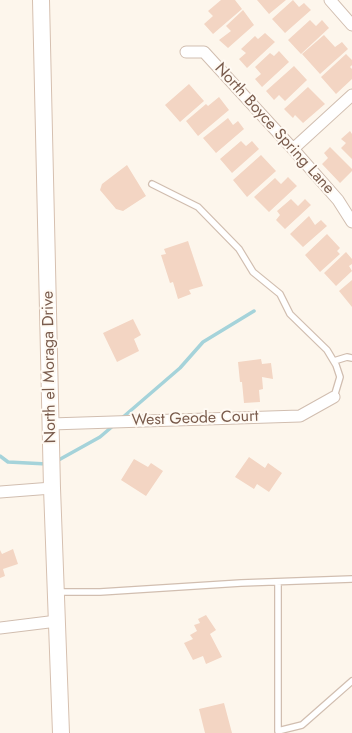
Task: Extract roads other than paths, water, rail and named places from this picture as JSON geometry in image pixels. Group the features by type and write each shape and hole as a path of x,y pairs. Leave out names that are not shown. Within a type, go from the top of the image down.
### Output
{"street":[{"name":"North el Moraga Drive","path":"41,0 52,488 61,733"},
{"path":"330,0 352,25"},
{"name":"North Boyce Spring Lane","path":"186,52 204,52 338,200 352,222"},
{"path":"293,149 352,95"},
{"name":"West Geode Court","path":"51,424 300,416 334,397"},
{"path":"0,492 52,488"},
{"path":"0,628 57,621"}],"lane":[{"path":"152,184 198,207 239,249 253,272 280,294 290,314 328,350 336,365 340,377 334,397"},
{"path":"334,361 347,357 352,358"},
{"path":"56,592 100,592 352,579"},
{"path":"278,582 278,731 302,725 352,681"}],"waterway":[{"path":"122,418 180,368 203,342 254,311"},
{"path":"55,462 100,437 114,425"},
{"path":"0,456 8,462 47,464"}]}
